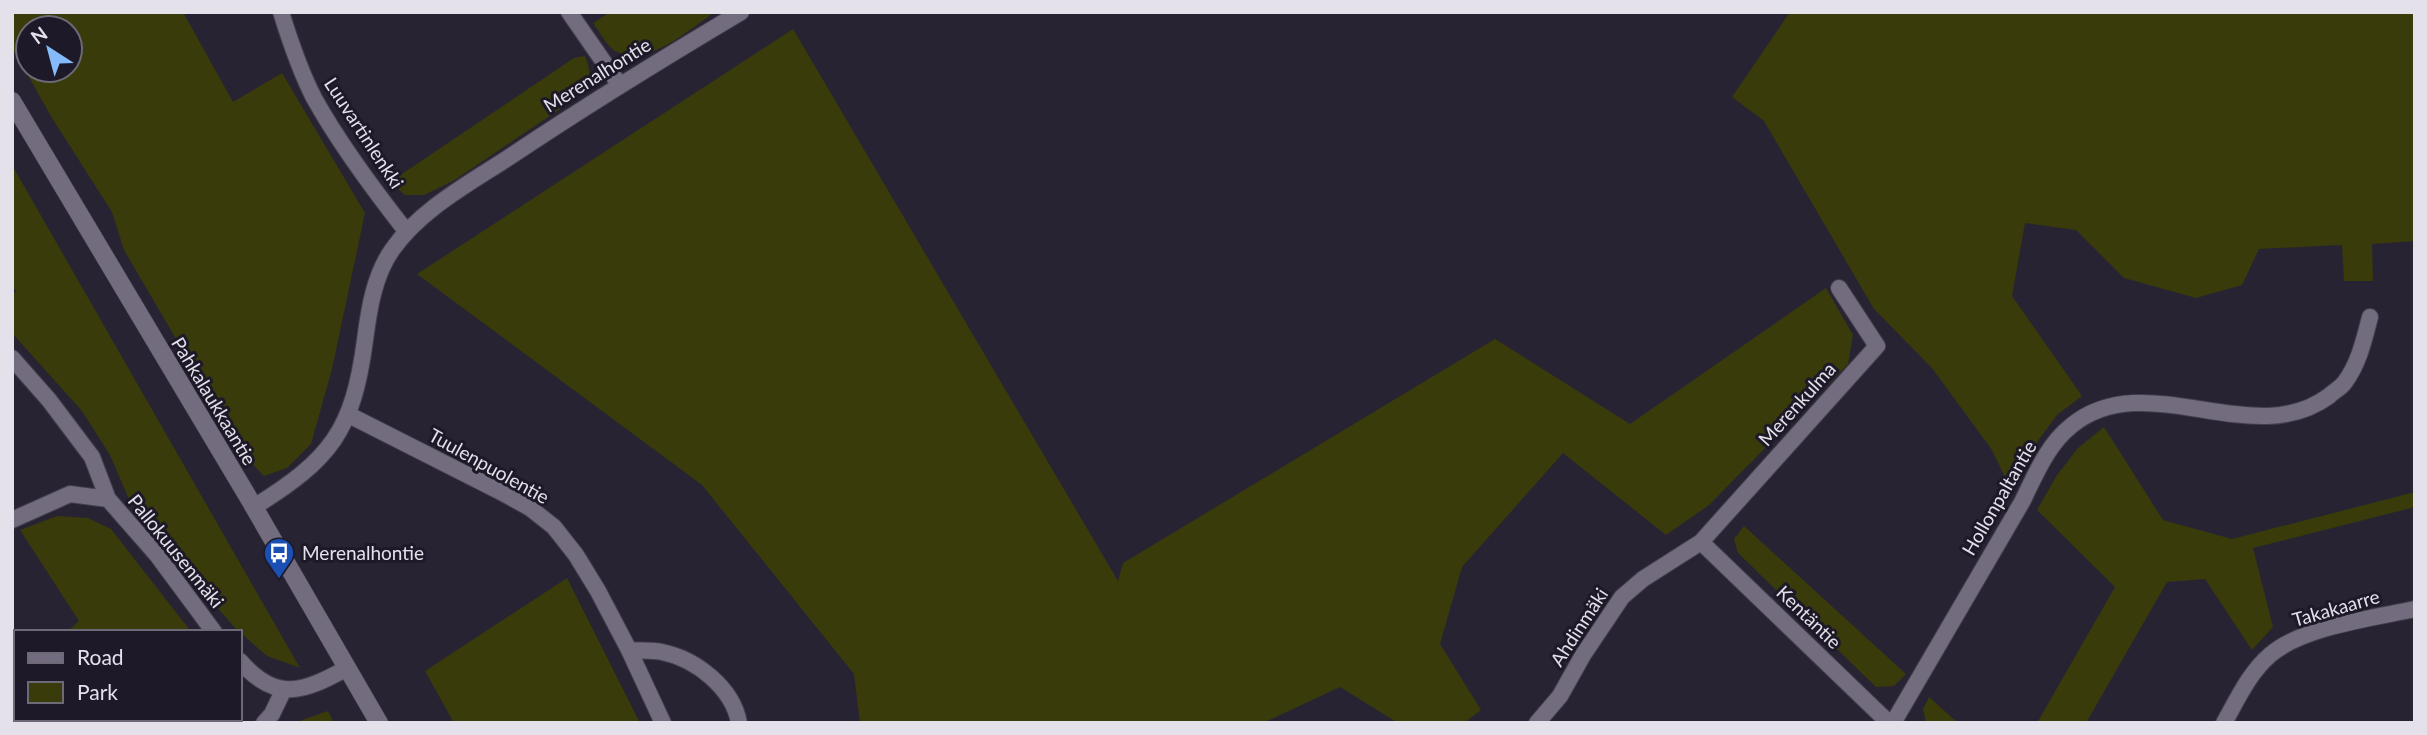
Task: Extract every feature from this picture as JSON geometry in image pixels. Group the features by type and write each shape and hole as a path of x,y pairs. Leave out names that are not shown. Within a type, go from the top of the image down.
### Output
{"street":[{"name":"Luuvartinlenkki","path":"281,12 300,68 314,98 358,166 406,231"},
{"path":"569,12 619,84"},
{"name":"Merenalhontie","path":"254,508 298,479 328,450 349,415 359,384 370,304 391,252 406,231 461,190 619,84 741,12"},
{"name":"Pahkalaukkaantie","path":"12,101 379,723"},
{"name":"Merenkulma","path":"1701,542 1877,346 1839,288"},
{"name":"Hollonpaltantie","path":"1891,723 2022,502 2040,465 2071,425 2112,405 2146,403 2259,416 2306,409 2344,384 2359,358 2370,317"},
{"name":"Pallokuusenmäki","path":"12,358 49,400 92,457 108,499 157,555 213,630"},
{"name":"Tuulenpuolentie","path":"349,415 501,492 530,508 554,527 576,555 629,650 663,723"},
{"path":"12,520 70,494 108,499"},
{"name":"Ahdinmäki","path":"1537,723 1560,696 1583,655 1622,597 1643,579 1701,542"},
{"name":"Kentäntie","path":"1701,542 1891,723"},
{"name":"Takakaarre","path":"2224,723 2252,675 2270,654 2292,641 2331,627 2415,609"},
{"path":"629,650 664,652 701,669 719,684 733,702 739,723"},
{"path":"242,664 251,674 283,691 317,685 346,668"},
{"path":"264,723 272,714 283,691"}],"green space":[{"path":"12,12 183,12 233,102 282,73 365,213 332,369 311,444 287,468 264,476 244,455 124,250 112,212 33,84 84,84 84,14 14,14 14,51"},
{"path":"610,12 715,12 668,44 642,54 629,55 614,50 593,23"},
{"path":"1790,12 2415,12 2415,241 2372,244 2373,281 2344,281 2342,245 2259,249 2242,285 2196,298 2124,278 2076,230 2025,223 2012,296 2082,396 2057,415 2034,446 2011,490 1992,450 1932,368 1874,309 1764,121 1732,97"},
{"path":"793,29 1118,581 1123,563 1495,339 1630,424 1826,288 1853,335 1848,364 1709,505 1666,535 1563,453 1462,567 1440,644 1481,710 1464,723 1398,723 1340,687 1263,723 860,723 854,674 702,485 417,274"},
{"path":"585,56 589,70 588,80 572,101 453,181 424,195 405,195 390,182 574,58"},
{"path":"12,165 300,668 267,656 242,634 242,630 235,628 131,504 110,455 82,411 12,333 12,294 16,292 12,285"},
{"path":"2104,427 2163,520 2232,539 2415,492 2415,507 2253,548 2273,627 2252,650 2205,579 2167,582 2086,723 2037,723 2115,587 2037,510 2057,475 2078,448"},
{"path":"57,516 88,518 111,529 189,629 69,630 79,621 20,530"},
{"path":"1744,526 1906,674 1894,686 1876,687 1738,553 1734,539"},
{"path":"567,578 640,723 454,723 425,671"},
{"path":"14,676 14,721 71,721 12,723"},
{"path":"1929,697 1958,723 1926,723 1923,709"},
{"path":"328,711 334,723 299,723 302,720"}],"place":[{"name":"Merenalhontie","path":"279,580"}]}
